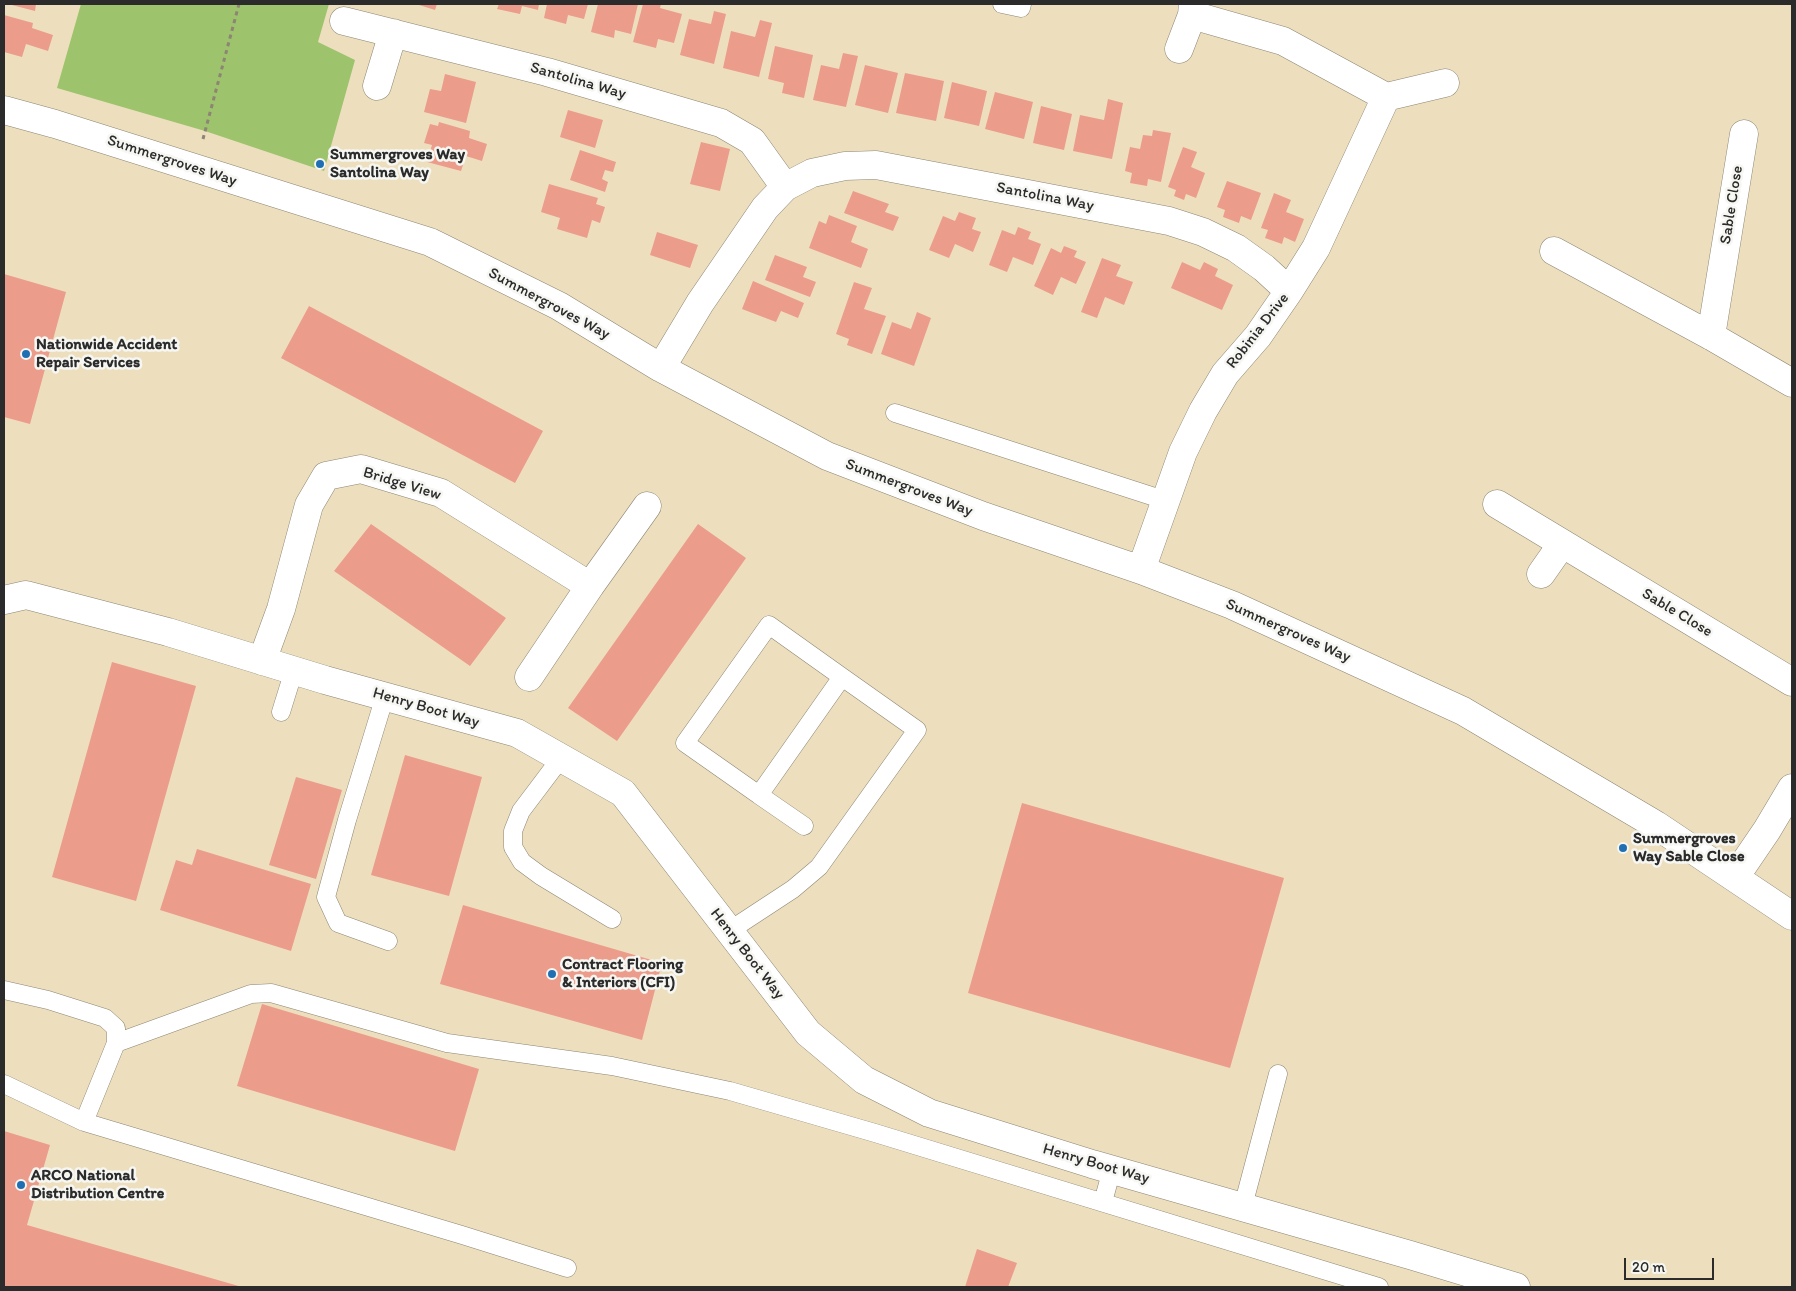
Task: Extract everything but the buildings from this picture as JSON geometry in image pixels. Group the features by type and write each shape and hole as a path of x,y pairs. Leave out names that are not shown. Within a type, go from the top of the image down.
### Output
{"street":[{"path":"1179,49 1192,9 1283,41 1386,97 1445,84"},
{"name":"Santolina Way","path":"344,21 547,72 721,123 752,141 784,187"},
{"path":"377,86 392,33"},
{"name":"Robinia Drive","path":"1141,570 1164,500 1183,452 1216,388 1225,374 1258,336 1316,248 1386,97"},
{"name":"Summergroves Way","path":"4,110 55,124 430,242 559,306 661,368 827,456 982,516 1141,570 1232,605 1463,711 1656,824 1792,916"},
{"name":"Sable Close","path":"1711,336 1744,134"},
{"name":"Santolina Way","path":"661,368 716,279 764,208 784,187 812,173 845,166 876,165 1169,221 1203,232 1236,248 1264,268 1289,291"},
{"path":"1554,251 1711,336 1792,383"},
{"name":"Bridge View","path":"262,661 281,609 309,504 326,476 361,469 441,493 590,586"},
{"name":"Sable Close","path":"1497,504 1792,682"},
{"path":"529,677 647,506"},
{"path":"1541,574 1562,544"},
{"name":"Henry Boot Way","path":"4,600 26,595 168,632 262,661 517,733 623,793 808,1033 864,1080 929,1113 1112,1170 1243,1206 1516,1287"},
{"path":"1735,877 1767,830 1792,788"}],"lane":[{"path":"1002,4 1021,8 1022,4"},
{"path":"895,413 1164,500"},
{"path":"729,931 793,888 819,867 917,730 769,625 685,744 804,826"},
{"path":"281,712 294,670"},
{"path":"759,795 842,677"},
{"path":"385,696 347,820 326,897 338,923 388,941"},
{"path":"561,758 521,811 513,830 512,847 522,862 541,876 612,919"},
{"path":"4,990 48,1000 105,1018 116,1028 116,1043 84,1122"},
{"path":"116,1043 251,994 272,993 447,1043 612,1066 730,1091 875,1133 1379,1287"},
{"path":"1243,1206 1278,1074"},
{"path":"4,1084 84,1122 567,1268"},
{"path":"1103,1202 1112,1170"}],"path":[{"path":"202,139 239,4"}],"green space":[{"path":"81,4 329,4 318,42 355,60 324,171 205,131 57,88"}],"place":[{"name":"Summergroves Way Santolina Way","path":"320,164"},
{"name":"Nationwide Accident Repair Services","path":"26,354"},
{"name":"Summergroves Way Sable Close","path":"1623,848"},
{"name":"Contract Flooring & Interiors (CFI)","path":"552,974"},
{"name":"ARCO National Distribution Centre","path":"21,1185"}]}
